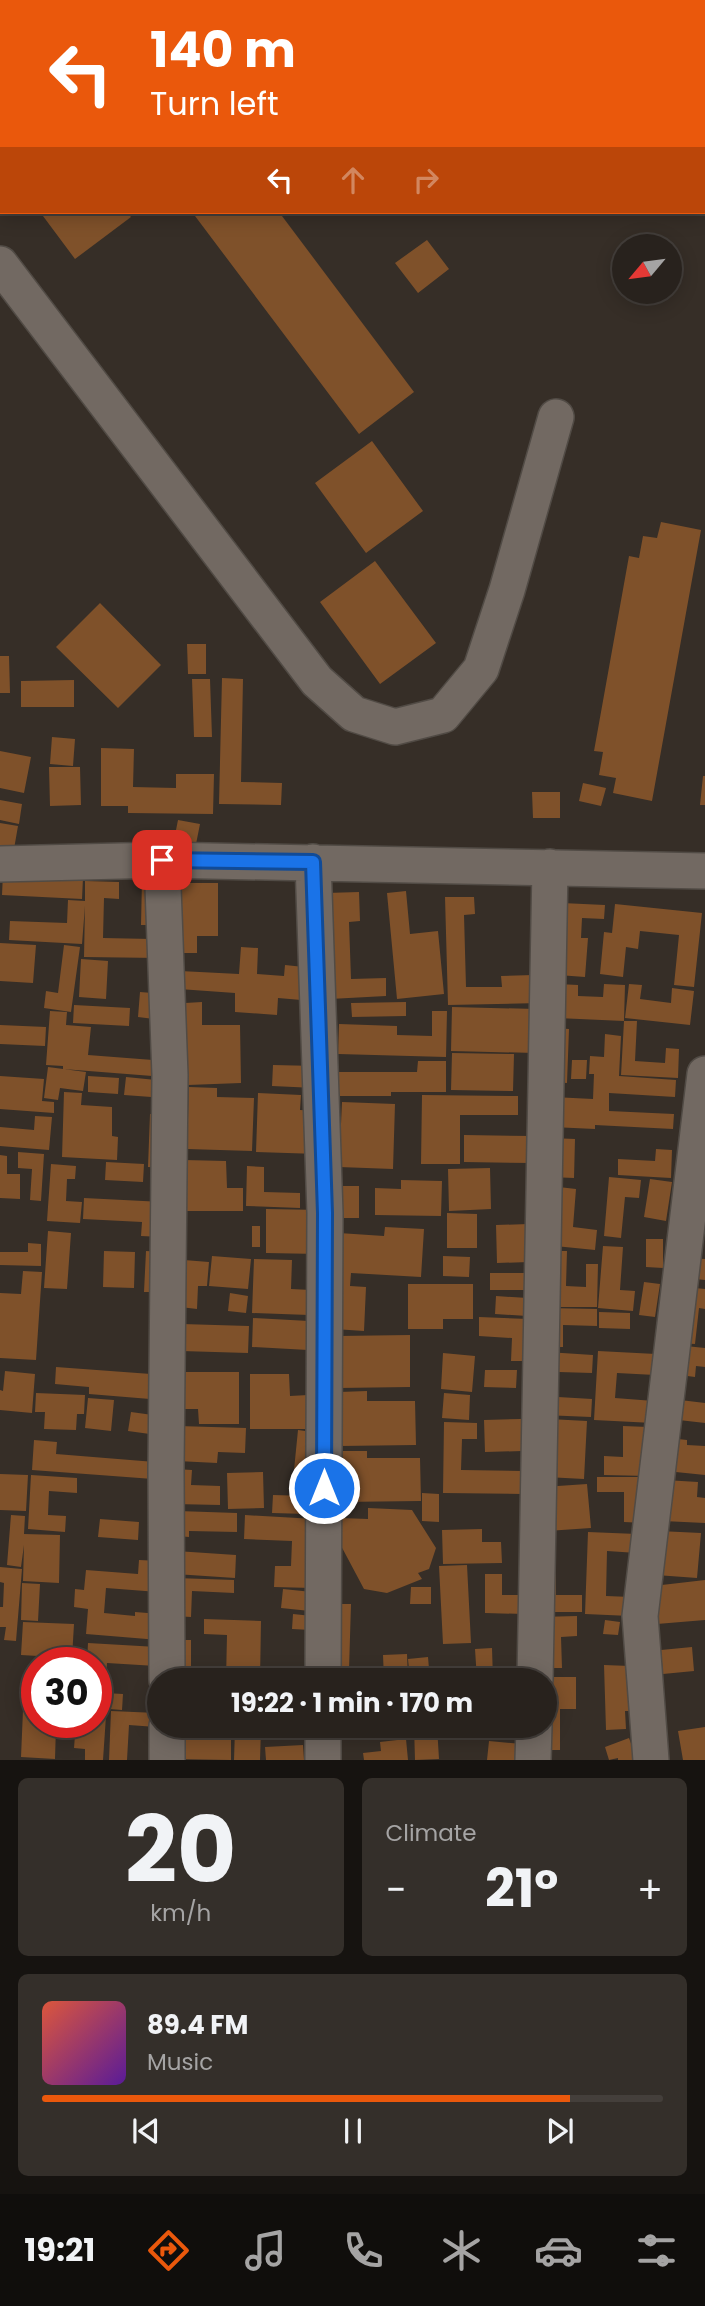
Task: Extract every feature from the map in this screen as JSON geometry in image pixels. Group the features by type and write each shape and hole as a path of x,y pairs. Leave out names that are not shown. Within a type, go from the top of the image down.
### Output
{"street":[{"path":"0,264 317,681 354,714 395,727 443,715 481,669 507,590 556,416"},
{"path":"162,860 170,1075 167,1668"},
{"path":"0,864 162,860 705,871"},
{"path":"313,862 325,1213 323,1668"},
{"path":"535,1668 550,867"},
{"path":"651,1760 640,1616 705,1074"},
{"path":"167,1738 167,1760"},
{"path":"323,1738 323,1760"},
{"path":"533,1760 534,1738"}],"building":[{"path":"41,214 129,214 131,217 75,259"},
{"path":"194,214 280,214 414,392 359,434"},
{"path":"427,240 449,269 418,293 395,263"},
{"path":"372,441 423,511 366,553 315,483"},
{"path":"661,522 701,530 652,801 613,793 616,778 599,775 603,752 594,751 629,556 639,558 643,536 657,538"},
{"path":"375,561 436,643 380,684 320,602"},
{"path":"100,603 161,665 118,708 56,647"},
{"path":"187,644 206,644 206,674 188,674"},
{"path":"0,656 9,656 10,693 0,693"},
{"path":"222,678 243,679 241,782 282,783 281,805 219,804"},
{"path":"192,679 210,679 212,737 194,737"},
{"path":"74,680 74,707 21,707 21,681"},
{"path":"52,737 75,739 73,766 50,764"},
{"path":"101,748 134,749 133,787 176,788 176,774 214,774 213,814 128,813 128,806 101,806"},
{"path":"0,751 31,757 24,793 0,788"},
{"path":"49,767 80,767 81,805 50,806"},
{"path":"703,776 705,805 700,805"},
{"path":"583,783 606,788 601,806 579,801"},
{"path":"532,792 560,792 560,818 533,818"},
{"path":"0,800 22,804 19,824 0,820"},
{"path":"178,820 200,824 195,849 173,845"},
{"path":"0,823 18,826 14,849 0,847"},
{"path":"3,873 83,878 82,899 2,895"},
{"path":"142,880 160,880 159,958 84,957 85,906 82,944 9,940 10,921 67,923 68,900 85,901 85,881 119,882 119,899 104,898 103,938 152,939 152,925 141,925"},
{"path":"178,883 218,883 218,936 197,936 197,953 178,953"},
{"path":"406,891 410,934 438,931 444,994 397,999 387,893"},
{"path":"359,892 360,921 349,922 351,979 386,978 386,996 330,999 326,893"},
{"path":"445,897 474,897 475,914 464,915 466,987 502,987 501,976 533,975 540,1003 448,1005"},
{"path":"562,903 605,905 604,919 582,918 581,938 588,938 585,977 558,975"},
{"path":"615,904 702,913 694,987 674,985 679,935 640,931 638,949 626,947 623,977 600,974 604,932 612,933"},
{"path":"0,943 36,945 33,983 0,981"},
{"path":"64,945 80,947 71,1012 44,1008 46,991 58,993"},
{"path":"241,947 258,948 257,974 284,976 285,965 304,967 313,1001 278,998 277,1015 235,1012 235,993 179,989 180,971 239,974"},
{"path":"81,959 108,961 106,999 79,997"},
{"path":"558,984 578,985 578,996 603,997 604,984 625,985 624,1021 557,1018"},
{"path":"629,984 642,985 640,999 671,1003 672,988 694,991 690,1025 625,1018"},
{"path":"140,992 165,994 162,1020 138,1017"},
{"path":"202,1002 202,1025 240,1025 241,1083 188,1085 185,1003"},
{"path":"406,1002 406,1016 352,1017 351,1003"},
{"path":"74,1005 130,1008 129,1026 73,1023"},
{"path":"452,1007 536,1009 535,1053 451,1051"},
{"path":"50,1011 67,1012 66,1025 91,1027 88,1055 166,1061 165,1077 63,1069 63,1066 46,1065"},
{"path":"432,1011 447,1011 446,1057 338,1054 339,1024 397,1026 397,1035 432,1036"},
{"path":"624,1021 637,1021 635,1061 665,1063 666,1048 679,1049 678,1078 621,1075"},
{"path":"0,1025 46,1027 45,1046 0,1044"},
{"path":"555,1028 569,1029 567,1083 552,1082"},
{"path":"605,1034 621,1036 619,1076 676,1080 675,1097 609,1093 609,1111 674,1114 673,1129 595,1125 595,1129 552,1127 553,1097 593,1099 594,1074 589,1074 590,1056 604,1057"},
{"path":"452,1053 514,1054 513,1091 451,1090"},
{"path":"572,1060 587,1060 586,1079 571,1079"},
{"path":"418,1061 446,1061 446,1092 339,1096 339,1072 417,1072"},
{"path":"273,1065 316,1066 315,1088 272,1086"},
{"path":"48,1067 86,1072 83,1091 60,1088 58,1100 44,1098"},
{"path":"0,1076 44,1079 42,1101 54,1102 54,1113 0,1109"},
{"path":"88,1076 119,1078 118,1094 88,1092"},
{"path":"126,1077 166,1081 165,1098 124,1095"},
{"path":"189,1087 217,1088 217,1097 254,1098 252,1151 187,1149"},
{"path":"64,1092 82,1093 81,1105 112,1107 112,1136 118,1137 117,1160 62,1157"},
{"path":"258,1093 301,1095 300,1110 319,1111 318,1154 256,1152"},
{"path":"422,1095 518,1096 518,1115 460,1115 460,1164 421,1164"},
{"path":"342,1102 395,1104 393,1169 339,1167"},
{"path":"150,1114 167,1115 165,1168 148,1167"},
{"path":"35,1116 52,1117 49,1150 0,1146 0,1127 34,1130"},
{"path":"464,1135 534,1136 534,1163 464,1162"},
{"path":"551,1138 575,1139 574,1178 550,1177"},
{"path":"656,1149 672,1150 671,1178 618,1175 618,1159 655,1161"},
{"path":"18,1152 44,1154 41,1201 30,1200 32,1169 18,1168"},
{"path":"0,1155 7,1156 7,1174 20,1174 20,1199 0,1198"},
{"path":"184,1160 226,1161 227,1188 243,1188 243,1211 184,1211"},
{"path":"106,1162 144,1164 143,1182 105,1180"},
{"path":"51,1164 76,1166 75,1179 67,1179 66,1201 82,1202 80,1223 47,1221"},
{"path":"247,1166 264,1167 264,1192 300,1193 300,1208 246,1206"},
{"path":"490,1168 491,1209 449,1211 448,1169"},
{"path":"609,1177 641,1180 639,1198 625,1197 621,1238 604,1236"},
{"path":"650,1179 672,1182 666,1221 644,1217"},
{"path":"401,1180 442,1181 441,1216 375,1215 375,1188 401,1189"},
{"path":"336,1186 359,1186 359,1218 336,1218"},
{"path":"550,1186 576,1189 573,1227 597,1230 595,1250 545,1245"},
{"path":"84,1198 163,1202 162,1237 141,1236 142,1222 83,1219"},
{"path":"266,1209 320,1210 319,1254 266,1253"},
{"path":"447,1213 477,1214 477,1248 447,1248"},
{"path":"528,1224 529,1262 497,1263 496,1225"},
{"path":"252,1226 260,1226 260,1247 252,1247"},
{"path":"385,1227 424,1229 421,1277 351,1273 350,1286 366,1287 364,1331 334,1329 339,1233 384,1236"},
{"path":"48,1231 71,1233 67,1289 44,1288"},
{"path":"646,1239 663,1239 663,1268 646,1267"},
{"path":"28,1243 41,1244 41,1266 0,1265 0,1252 28,1252"},
{"path":"603,1246 623,1247 620,1290 635,1291 633,1311 598,1308"},
{"path":"104,1251 135,1252 134,1288 103,1287"},
{"path":"146,1251 163,1252 162,1292 144,1292"},
{"path":"546,1251 567,1251 566,1286 586,1287 586,1264 598,1264 597,1307 545,1307"},
{"path":"212,1256 251,1259 248,1289 209,1286"},
{"path":"443,1256 470,1257 469,1277 443,1276"},
{"path":"688,1258 705,1259 705,1280 686,1278"},
{"path":"254,1259 292,1260 291,1289 311,1290 309,1315 252,1313"},
{"path":"184,1260 209,1262 207,1286 198,1286 197,1309 180,1307"},
{"path":"23,1271 42,1272 36,1360 0,1358 0,1293 21,1294"},
{"path":"490,1273 526,1273 526,1290 490,1290"},
{"path":"644,1282 660,1284 655,1317 639,1315"},
{"path":"408,1284 473,1284 473,1319 443,1319 443,1329 408,1329"},
{"path":"685,1287 705,1289 705,1309 699,1308 695,1344 679,1343"},
{"path":"230,1293 248,1296 246,1313 228,1311"},
{"path":"496,1296 528,1298 527,1316 495,1314"},
{"path":"546,1308 597,1309 597,1326 563,1325 563,1347 546,1347"},
{"path":"599,1312 630,1313 630,1329 599,1328"},
{"path":"479,1317 529,1319 528,1361 511,1361 512,1338 479,1336"},
{"path":"253,1318 309,1321 308,1350 252,1347"},
{"path":"182,1324 249,1326 248,1353 181,1351"},
{"path":"410,1335 410,1387 338,1388 338,1336"},
{"path":"676,1345 705,1348 705,1367 696,1366 695,1377 672,1374"},
{"path":"598,1351 656,1354 655,1375 617,1373 615,1398 654,1401 653,1423 594,1420"},
{"path":"547,1352 593,1355 592,1373 559,1372 558,1397 592,1399 591,1417 543,1415"},
{"path":"443,1353 475,1356 472,1392 441,1389"},
{"path":"56,1367 151,1374 150,1399 89,1394 89,1387 55,1384"},
{"path":"485,1370 517,1370 516,1388 484,1387"},
{"path":"5,1371 35,1374 32,1413 0,1410 0,1390 3,1391"},
{"path":"179,1372 239,1372 239,1424 199,1424 198,1409 179,1409"},
{"path":"250,1374 289,1374 290,1396 308,1395 309,1429 250,1429"},
{"path":"367,1391 367,1401 415,1401 416,1445 340,1446 339,1392"},
{"path":"36,1393 85,1395 84,1414 77,1414 76,1430 44,1429 45,1412 35,1412"},
{"path":"444,1393 470,1395 469,1420 442,1418"},
{"path":"88,1398 114,1400 111,1431 85,1428"},
{"path":"672,1399 705,1403 705,1423 670,1419"},
{"path":"131,1412 160,1416 157,1435 128,1431"},
{"path":"521,1419 522,1451 485,1452 484,1420"},
{"path":"549,1419 587,1421 584,1479 546,1477"},
{"path":"444,1422 477,1423 477,1439 462,1439 461,1470 523,1471 523,1494 443,1493"},
{"path":"178,1426 246,1428 245,1453 218,1452 217,1463 177,1461"},
{"path":"623,1426 648,1427 648,1476 604,1475 604,1456 623,1457"},
{"path":"298,1430 312,1432 309,1471 294,1470"},
{"path":"669,1438 687,1440 687,1445 705,1446 705,1475 666,1471"},
{"path":"34,1440 57,1442 56,1454 155,1462 153,1479 32,1470"},
{"path":"339,1451 367,1451 367,1458 420,1458 421,1501 340,1502"},
{"path":"175,1469 192,1470 191,1485 220,1486 220,1505 174,1504"},
{"path":"263,1472 264,1508 228,1509 227,1473"},
{"path":"0,1474 28,1475 26,1511 0,1510"},
{"path":"31,1475 77,1478 77,1493 49,1491 48,1515 66,1516 65,1532 28,1529"},
{"path":"597,1477 644,1477 645,1523 624,1522 624,1492 597,1492"},
{"path":"665,1480 698,1482 697,1497 705,1498 705,1523 663,1521"},
{"path":"587,1484 591,1528 547,1531 543,1487"},
{"path":"422,1493 439,1494 439,1522 422,1521"},
{"path":"273,1495 308,1496 308,1514 272,1513"},
{"path":"368,1508 412,1510 436,1548 429,1569 418,1573 422,1579 387,1593 364,1589 339,1542 340,1518 368,1519"},
{"path":"178,1511 237,1513 237,1532 189,1531 189,1537 177,1536"},
{"path":"11,1515 25,1516 24,1534 60,1535 59,1583 23,1581 24,1545 21,1567 7,1565"},
{"path":"245,1515 315,1519 312,1588 274,1587 275,1566 291,1566 292,1541 244,1539"},
{"path":"100,1519 139,1522 138,1540 98,1537"},
{"path":"482,1529 482,1542 501,1542 502,1563 443,1564 442,1530"},
{"path":"659,1531 701,1533 697,1578 656,1575"},
{"path":"588,1532 637,1534 637,1553 607,1551 606,1596 631,1597 630,1616 585,1614"},
{"path":"539,1549 556,1549 556,1595 582,1595 582,1612 539,1612"},
{"path":"176,1551 236,1555 235,1578 175,1574"},
{"path":"139,1560 160,1561 158,1592 106,1588 104,1613 135,1616 135,1612 160,1614 159,1640 86,1634 88,1609 74,1607 75,1589 84,1590 86,1570 138,1574"},
{"path":"467,1565 471,1643 443,1644 439,1566"},
{"path":"0,1567 22,1569 16,1641 4,1640 6,1627 0,1627 4,1583 0,1582"},
{"path":"485,1574 502,1574 502,1595 524,1595 524,1614 485,1613"},
{"path":"176,1578 234,1580 234,1593 192,1591 191,1617 175,1616"},
{"path":"705,1580 705,1620 657,1624 653,1586"},
{"path":"22,1583 40,1584 38,1621 21,1620"},
{"path":"411,1587 431,1587 431,1604 410,1604"},
{"path":"283,1589 312,1592 310,1611 281,1608"},
{"path":"327,1604 351,1604 349,1668 326,1668"},
{"path":"293,1614 312,1616 311,1630 292,1629"},
{"path":"577,1616 577,1636 561,1637 562,1668 541,1668 540,1617"},
{"path":"204,1619 261,1621 260,1668 226,1668 227,1635 204,1634"},
{"path":"605,1620 620,1622 618,1635 603,1634"},
{"path":"23,1622 74,1624 73,1647 21,1647"},
{"path":"174,1640 191,1640 191,1668 174,1668"},
{"path":"88,1643 157,1647 156,1666 112,1663 112,1647 88,1647"},
{"path":"692,1647 694,1671 663,1674 661,1650"},
{"path":"492,1648 493,1668 476,1668 475,1649"},
{"path":"407,1654 408,1668 384,1668 383,1655"},
{"path":"428,1657 429,1668 409,1668 408,1659"},
{"path":"604,1665 630,1666 632,1711 625,1711 626,1729 606,1730"},
{"path":"557,1677 576,1677 576,1709 560,1709 560,1750 539,1750 542,1738 557,1738"},
{"path":"112,1693 123,1694 122,1710 112,1709"},
{"path":"112,1711 147,1713 147,1726 129,1725 127,1760 109,1760"},
{"path":"705,1727 705,1760 683,1760 678,1731"},
{"path":"22,1738 56,1738 55,1759 21,1757"},
{"path":"75,1738 104,1738 103,1760 85,1760 85,1749 74,1748"},
{"path":"175,1738 231,1738 231,1760 174,1759"},
{"path":"235,1738 261,1738 260,1760 234,1760"},
{"path":"414,1738 438,1738 439,1759 415,1760"},
{"path":"629,1738 637,1760 609,1760 605,1747"},
{"path":"406,1739 408,1760 364,1760 363,1753 381,1751 380,1742"},
{"path":"489,1741 522,1744 521,1760 487,1760"},
{"path":"303,1745 304,1760 266,1760 265,1747"}],"route":[{"path":"162,860 313,862 325,1213 324,1488"}]}
